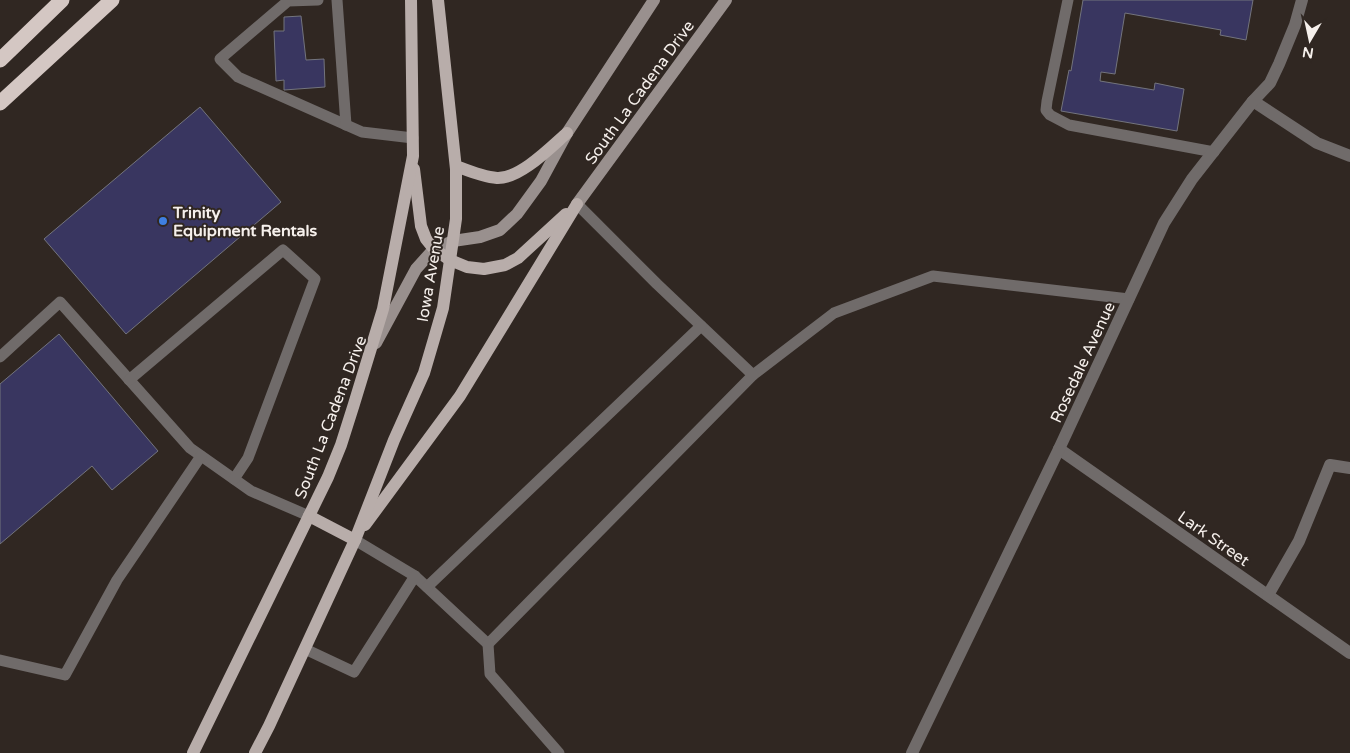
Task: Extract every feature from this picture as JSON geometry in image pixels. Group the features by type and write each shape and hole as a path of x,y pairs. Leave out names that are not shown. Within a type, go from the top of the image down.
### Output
{"highway":[{"path":"0,60 62,0"},
{"path":"0,103 112,0"}],"main road":[{"path":"411,0 413,156 421,226 426,239 434,249 450,260 467,267 484,269 504,266 518,258 577,204"},
{"name":"Iowa Avenue","path":"355,540 394,440 424,373 442,308 450,260 456,219 456,166 438,0"},
{"name":"South La Cadena Drive","path":"193,753 328,477 341,445 370,355 416,269 434,249 453,240 480,237 500,230 517,214 541,181 568,133 654,0"},
{"name":"South La Cadena Drive","path":"577,204 726,0"},
{"path":"456,166 474,173 498,178 507,176 520,171 539,158 568,133"},
{"path":"370,355 383,309 413,156"},
{"path":"254,753 269,726 355,540 460,396 577,204"},
{"path":"309,516 355,540"}],"street":[{"name":"Rosedale Avenue","path":"912,753 1059,449 1164,223 1192,179 1270,82 1296,25 1302,0"},
{"path":"1253,101 1318,143 1350,156"},
{"name":"Lark Street","path":"1059,449 1350,653"},
{"path":"1268,595 1298,541 1330,465 1350,468"}],"lane":[{"path":"318,0 288,1 220,59 238,77 346,126 362,132 413,138"},
{"path":"338,0 346,126"},
{"path":"1068,0 1047,101 1046,110 1050,115 1069,125 1214,152"},
{"path":"577,204 657,284 753,375"},
{"path":"130,380 283,250 315,279 248,458 234,479"},
{"path":"488,644 753,375 834,313 932,276 1129,299"},
{"path":"0,357 60,302 190,448 251,491 309,516"},
{"path":"426,587 701,326"},
{"path":"0,660 65,675 117,580 201,456"},
{"path":"355,540 415,576 488,644 490,674 559,753"},
{"path":"305,649 354,672 415,576"}],"building":[{"path":"1083,0 1253,0 1246,40 1220,35 1221,30 1125,13 1115,74 1101,72 1100,81 1154,90 1155,83 1184,89 1177,131 1061,111 1069,70 1071,71"},
{"path":"301,16 306,60 324,59 325,87 284,90 284,80 276,81 274,31 284,31 284,17"},
{"name":"Trinity Equipment Rentals","path":"200,107 281,202 126,334 44,239"},
{"path":"59,334 158,451 112,490 92,466 0,544 0,384"}],"place":[{"name":"Trinity Equipment Rentals","path":"163,221"}]}
